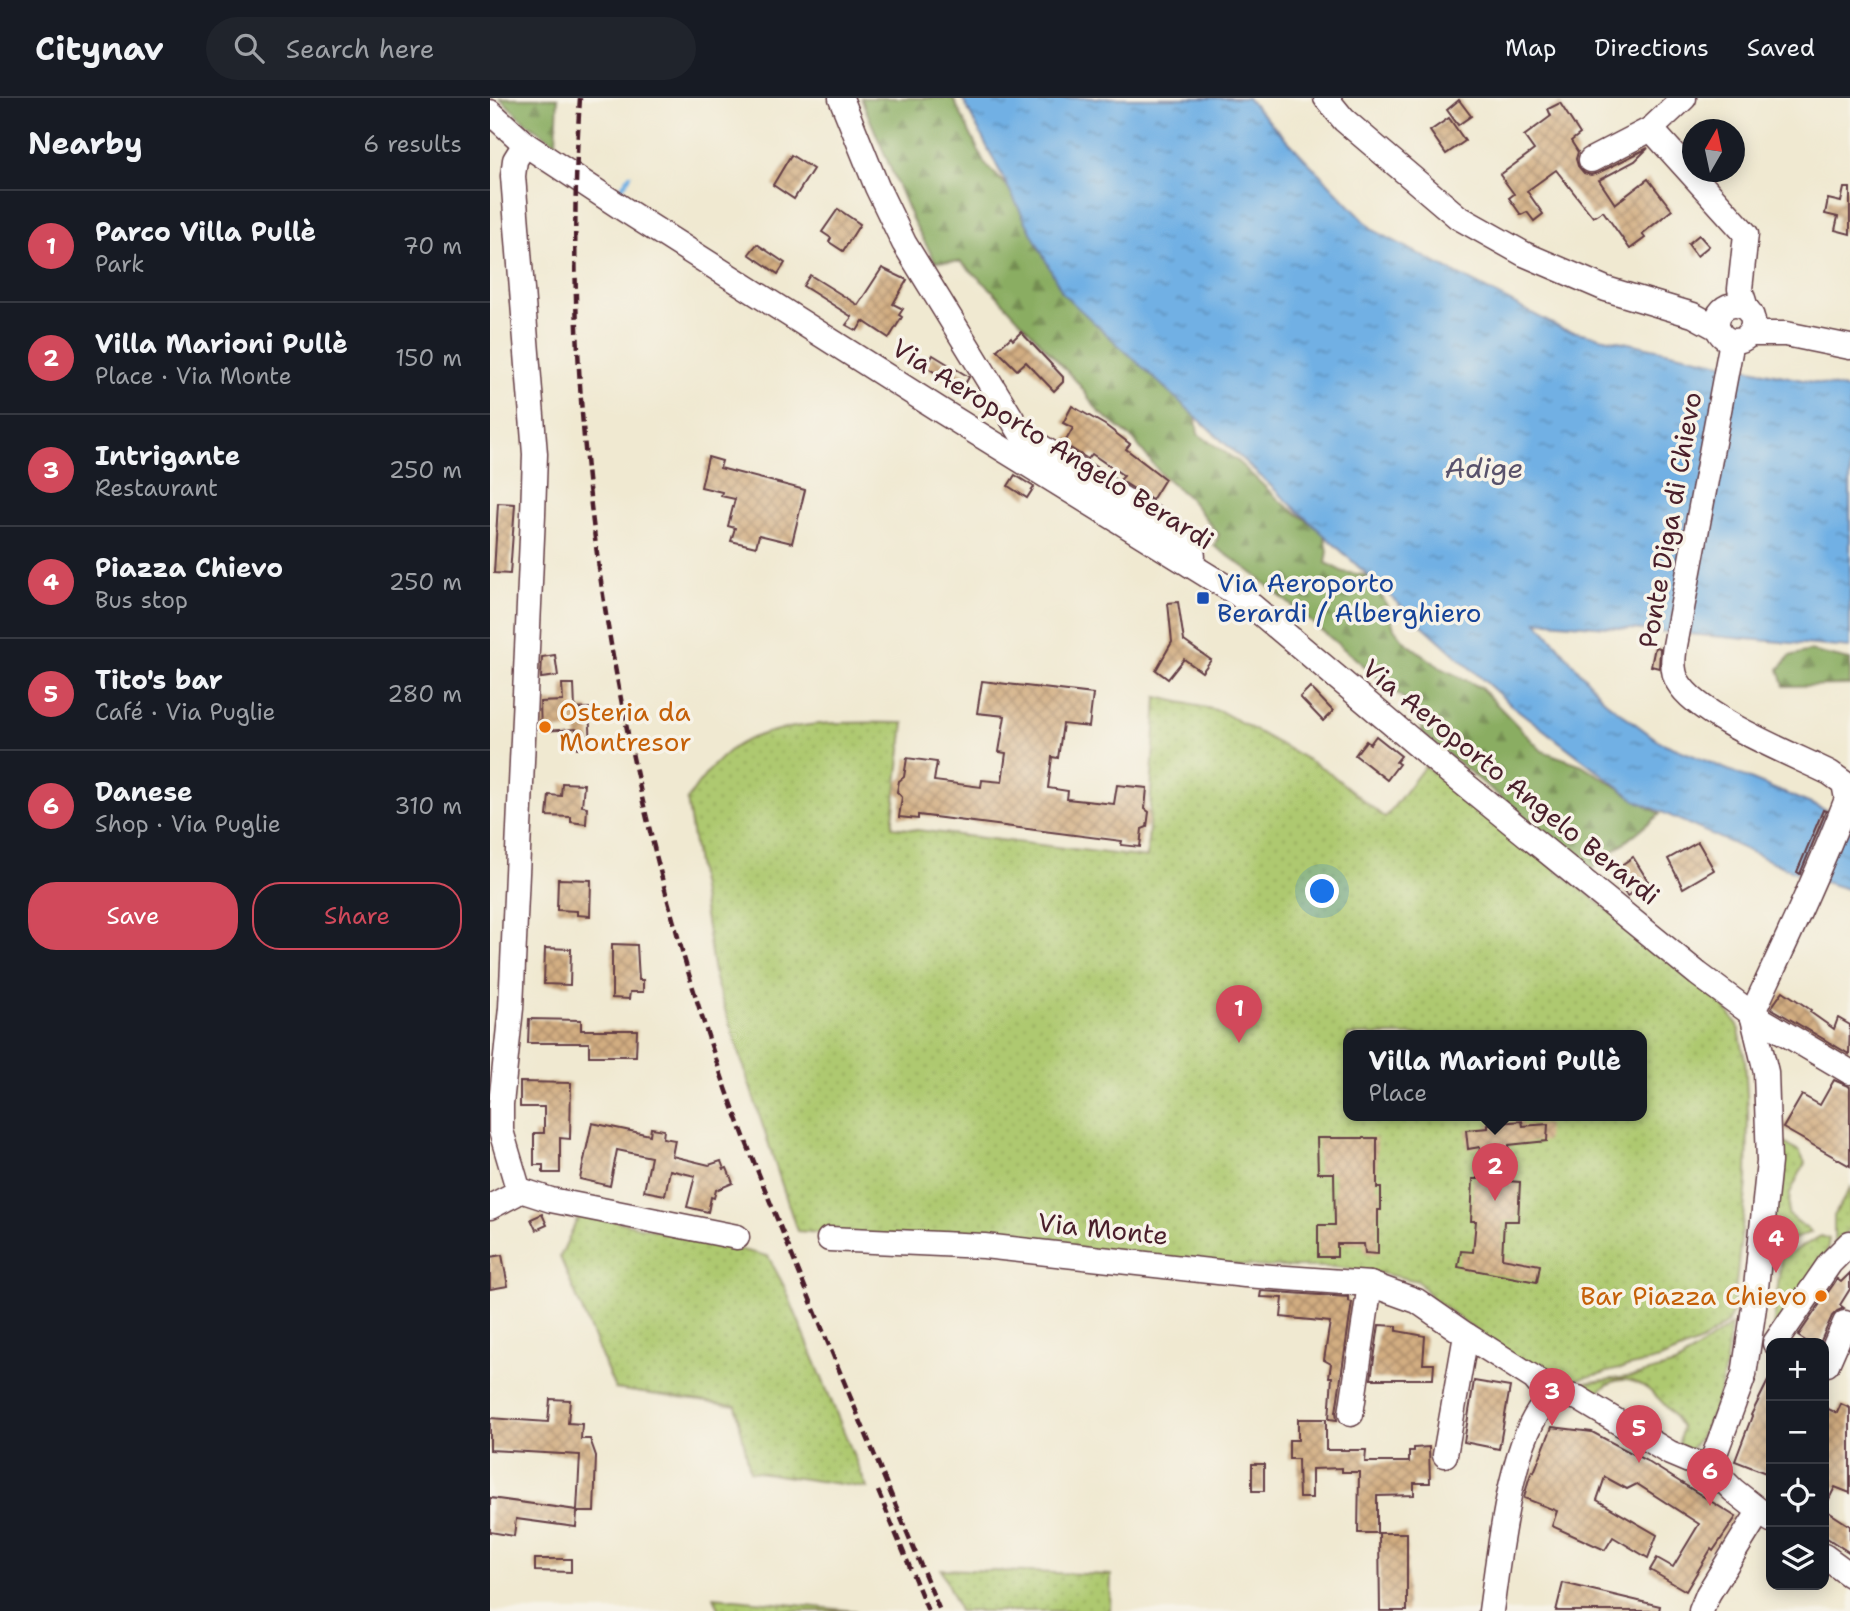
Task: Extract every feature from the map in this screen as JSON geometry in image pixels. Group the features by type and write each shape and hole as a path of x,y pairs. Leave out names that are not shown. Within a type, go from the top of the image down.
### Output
{"street":[{"path":"841,98 877,187 904,243 1022,435 1178,534 1192,548 1194,556 1191,565"},
{"path":"1325,98 1344,120 1458,217 1524,254 1594,284 1693,315 1735,321 1850,347"},
{"path":"1591,160 1651,129 1684,98"},
{"name":"Via Aeroporto Angelo Berardi","path":"490,112 525,144 943,412 1239,595 1447,770 1698,974 1752,1014 1850,1072"},
{"name":"Ponte Diga di Chievo","path":"1651,129 1746,234 1735,321 1673,658 1678,681 1703,708 1830,773 1844,783 1847,799 1771,977 1752,1014"},
{"path":"516,1192 513,1166 501,1131 501,1104 511,1008 535,454 513,176 515,160 525,144"},
{"path":"1710,1467 1744,1375 1769,1161 1766,1072 1752,1014"},
{"path":"490,1207 516,1192 737,1237"},
{"name":"Via Monte","path":"829,1239 984,1246 1245,1275 1370,1284 1417,1301 1534,1378 1551,1399"},
{"path":"1783,1338 1830,1264 1850,1243"},
{"path":"1351,1414 1370,1284"},
{"path":"1829,1362 1845,1323"},
{"path":"1445,1455 1466,1335"},
{"path":"1744,1375 1766,1357"},
{"path":"1491,1611 1502,1536 1520,1450 1536,1417 1551,1399 1567,1395 1578,1398 1670,1453 1710,1467 1765,1516 1709,1594 1701,1611"},
{"path":"1829,1560 1850,1575"}],"green space":[{"path":"500,98 558,98 556,143 525,122"},
{"path":"861,98 953,98 985,164 1018,197 1194,403 1198,434 1236,460 1280,501 1324,533 1328,551 1326,563 1343,572 1370,576 1386,604 1394,628 1404,641 1441,668 1480,687 1542,751 1582,765 1660,814 1590,870 1422,733 1421,713 1250,571 1214,546 1219,535 1189,498 1161,474 1133,439 1098,411 1078,383 991,289 961,262 935,261 912,219"},
{"path":"1810,651 1850,660 1850,685 1784,686 1779,669 1790,656"},
{"path":"1157,697 1220,711 1326,770 1385,818 1425,766 1714,994 1738,1025 1745,1060 1748,1113 1747,1182 1733,1311 1727,1323 1701,1342 1660,1359 1575,1380 1533,1373 1431,1297 1418,1281 1380,1273 1334,1267 1266,1267 797,1231 715,979 687,800 711,768 729,751 766,733 838,723 904,723 892,827 1147,858"},
{"path":"1778,1140 1799,1151 1805,1163 1790,1193 1788,1214 1811,1232 1783,1244 1772,1233"},
{"path":"1850,1188 1850,1229 1834,1246 1834,1216"},
{"path":"580,1213 768,1256 785,1288 867,1488 750,1471 736,1406 615,1389 560,1257"},
{"path":"1821,1236 1829,1239 1827,1252 1773,1329 1781,1258"},
{"path":"1731,1325 1726,1360 1714,1408 1699,1439 1688,1454 1678,1447 1682,1428 1654,1394 1643,1386 1619,1380 1606,1385 1594,1397 1576,1384 1634,1376 1675,1365"},
{"path":"941,1569 1111,1575 1110,1611 959,1611"},
{"path":"714,1597 856,1611 720,1611"}],"water":[{"name":"Adige","path":"962,98 1247,98 1373,230 1562,329 1850,390 1850,648 1537,621 1605,701 1660,742 1850,820 1850,890 1804,876 1637,801 1510,704 1063,294"}],"building":[{"path":"1459,100 1471,116 1458,125 1447,110"},
{"path":"1560,103 1580,134 1571,141 1578,152 1578,166 1584,173 1598,173 1648,148 1635,161 1599,180 1615,204 1648,179 1672,210 1642,234 1645,238 1630,249 1603,211 1593,217 1556,170 1527,191 1543,214 1534,221 1527,212 1521,215 1509,198 1514,194 1500,175 1534,150 1524,136 1551,116 1548,109"},
{"path":"1449,118 1465,141 1446,154 1430,131"},
{"path":"791,155 813,169 794,199 773,185"},
{"path":"1844,188 1850,188 1850,234 1835,230 1838,217 1825,214 1828,199 1841,202"},
{"path":"838,209 860,224 843,251 829,242 831,238 822,232"},
{"path":"1699,235 1709,246 1697,256 1688,244"},
{"path":"757,244 785,263 778,274 749,254"},
{"path":"882,268 907,280 893,304 903,309 899,315 902,317 889,338 863,321 857,331 846,325 852,317 803,286 810,275 858,305"},
{"path":"1021,332 1063,377 1063,382 1054,391 1026,362 1017,370 997,350"},
{"path":"933,355 969,377 962,389 926,367"},
{"path":"1072,406 1105,425 1130,444 1126,449 1165,479 1152,500 1120,480 1124,476 1092,454 1088,459 1064,444 1073,428 1063,423"},
{"path":"708,457 722,461 720,468 805,490 792,543 759,535 756,547 731,541 735,528 728,526 735,499 721,496 722,492 701,487"},
{"path":"1015,475 1034,487 1027,498 1008,486"},
{"path":"498,503 515,504 510,574 494,573"},
{"path":"1178,602 1184,641 1211,660 1202,672 1184,659 1168,679 1156,670 1172,642 1168,603"},
{"path":"1655,647 1660,648 1659,668 1651,666"},
{"path":"555,655 558,676 541,678 542,657"},
{"path":"982,681 1093,694 1089,727 1063,724 1058,758 1052,757 1048,788 1068,791 1067,799 1114,804 1117,785 1147,788 1145,809 1149,812 1147,827 1142,829 1140,847 1121,845 1122,841 918,815 918,819 899,817 902,797 897,792 899,781 904,777 907,758 937,762 934,781 981,787 982,780 1002,782 1006,753 999,752 1005,716 977,713"},
{"path":"562,684 574,684 575,709 589,708 591,747 577,748 576,729 541,731 540,702 563,701"},
{"path":"1310,687 1333,711 1323,721 1300,697"},
{"path":"1376,736 1401,756 1396,762 1399,764 1387,780 1355,755 1366,741 1370,744"},
{"path":"562,783 584,784 582,806 587,807 586,824 571,822 571,817 547,816 549,795 561,796"},
{"path":"1823,810 1826,811 1800,874 1797,872"},
{"path":"1698,842 1714,870 1683,888 1668,859"},
{"path":"1633,857 1653,889 1641,897 1636,890 1627,896 1616,879 1625,874 1620,866"},
{"path":"558,879 591,880 590,916 577,915 577,911 557,910"},
{"path":"612,944 637,945 639,980 643,980 643,992 630,992 629,999 612,998"},
{"path":"545,948 571,949 570,985 544,984"},
{"path":"1783,991 1834,1029 1838,1018 1850,1025 1849,1054 1771,1008"},
{"path":"529,1019 581,1020 581,1030 637,1030 636,1056 589,1056 589,1043 528,1043"},
{"path":"1834,1080 1850,1087 1850,1166 1783,1128 1802,1095 1820,1105"},
{"path":"520,1082 571,1083 570,1139 560,1138 560,1173 543,1173 543,1165 534,1165 534,1133 544,1133 544,1107 520,1107"},
{"path":"1522,1121 1523,1126 1548,1124 1547,1141 1509,1145 1507,1181 1520,1182 1518,1221 1504,1221 1502,1258 1540,1265 1537,1282 1458,1267 1461,1251 1473,1252 1476,1221 1471,1221 1473,1179 1478,1179 1480,1147 1468,1149 1466,1130 1488,1128 1488,1124"},
{"path":"592,1123 650,1135 651,1128 664,1130 663,1138 675,1140 672,1156 709,1165 721,1161 733,1183 716,1190 714,1198 711,1197 708,1212 687,1207 695,1176 670,1170 665,1195 644,1191 651,1157 617,1150 610,1186 580,1179"},
{"path":"1317,1138 1377,1138 1377,1188 1381,1188 1378,1254 1365,1253 1364,1244 1337,1244 1337,1257 1318,1257 1318,1225 1335,1225 1334,1173 1318,1173"},
{"path":"542,1214 547,1225 536,1230 531,1219"},
{"path":"502,1255 508,1286 490,1289 490,1257"},
{"path":"1850,1273 1850,1289 1840,1305 1844,1308 1832,1316 1822,1338 1798,1336 1837,1279 1841,1282"},
{"path":"1261,1291 1348,1297 1348,1301 1352,1302 1337,1420 1329,1419 1331,1364 1324,1360 1330,1322 1281,1317 1283,1298 1260,1297"},
{"path":"1379,1325 1397,1326 1397,1331 1425,1336 1423,1364 1434,1364 1433,1379 1371,1379"},
{"path":"1474,1381 1510,1387 1499,1449 1464,1442"},
{"path":"1766,1385 1766,1473 1735,1461 1751,1415"},
{"path":"550,1399 570,1400 568,1423 582,1424 581,1439 590,1439 596,1456 594,1512 577,1512 576,1527 516,1519 514,1536 490,1532 490,1498 577,1510 580,1455 490,1450 490,1418 548,1422"},
{"path":"1841,1404 1850,1408 1850,1493 1835,1487 1829,1499 1829,1409 1837,1413"},
{"path":"1298,1419 1326,1419 1326,1450 1366,1450 1365,1462 1409,1462 1409,1451 1429,1447 1430,1483 1414,1483 1414,1495 1377,1496 1377,1533 1358,1533 1359,1472 1342,1472 1342,1468 1312,1469 1312,1498 1299,1498 1298,1459 1289,1459 1289,1440 1298,1440"},
{"path":"1552,1427 1592,1432 1645,1460 1736,1517 1713,1551 1711,1549 1686,1591 1650,1570 1657,1558 1673,1567 1699,1524 1637,1484 1627,1489 1605,1477 1597,1500 1657,1535 1648,1558 1613,1537 1605,1550 1552,1526 1557,1511 1524,1498 1532,1471 1534,1472"},
{"path":"1252,1464 1264,1464 1264,1491 1252,1491"},
{"path":"1829,1512 1850,1526 1850,1553 1829,1539"},
{"path":"1379,1533 1407,1533 1407,1611 1380,1611"},
{"path":"535,1559 571,1559 571,1572 535,1571"},
{"path":"1563,1583 1660,1606 1659,1611 1556,1611"}],"waterway":[{"path":"617,195 630,175"}],"railway":[{"path":"580,98 575,214 577,331 585,447 598,563 617,678 641,792 669,905 702,1017 733,1107 809,1298 940,1611"},
{"path":"878,1491 928,1611"}],"place":[{"name":"Via Aeroporto Berardi / Alberghiero","path":"1203,598"},
{"name":"Osteria da Montresor","path":"545,727"},
{"name":"Parco Villa Pullè","path":"1239,1043"},
{"name":"Villa Marioni Pullè","path":"1495,1201"},
{"name":"Piazza Chievo","path":"1776,1273"},
{"name":"Bar Piazza Chievo","path":"1821,1296"},
{"name":"Intrigante","path":"1552,1426"},
{"name":"Tito's bar","path":"1639,1463"},
{"name":"Danese","path":"1710,1506"}]}
